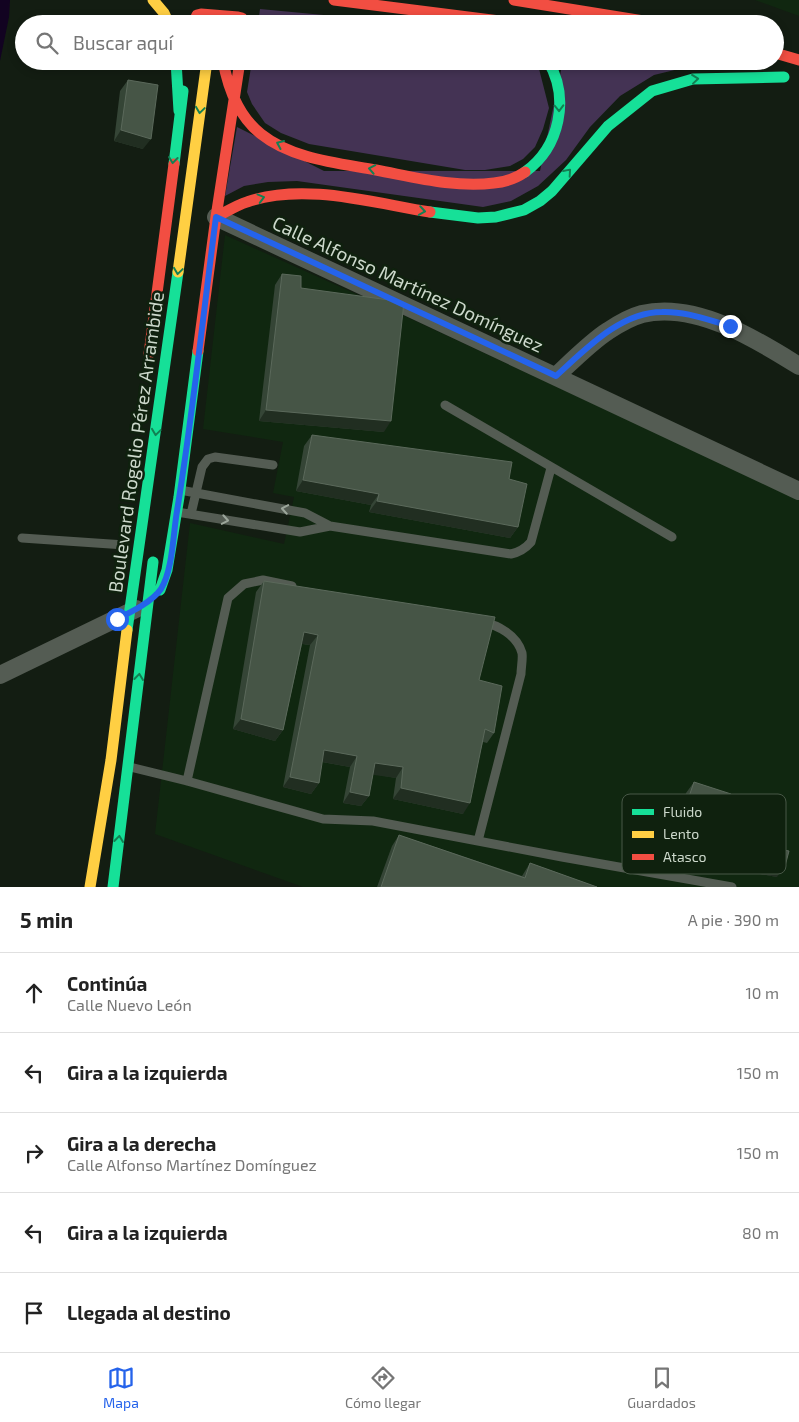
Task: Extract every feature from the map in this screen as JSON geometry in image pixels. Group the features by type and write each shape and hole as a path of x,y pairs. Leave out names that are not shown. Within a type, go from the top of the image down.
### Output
{"main road":[{"path":"153,0 165,15"},
{"path":"213,15 215,0"},
{"path":"334,0 441,15"},
{"path":"514,0 608,15"},
{"path":"631,6 645,15"},
{"path":"224,15 225,8"},
{"path":"197,15 213,15"},
{"path":"784,56 799,60"},
{"path":"177,70 179,111"},
{"path":"148,365 186,70"},
{"name":"Boulevard Rogelio Pérez Arrambide","path":"90,887 111,760 122,612 135,569 206,70"},
{"path":"208,140 217,70"},
{"path":"226,70 235,101 245,118 255,130 269,140 292,150 326,160 398,174 452,181 491,183 508,180 524,173 539,160 548,148 556,130 559,117 558,85 552,70"},
{"path":"148,600 160,590 170,555 216,217 239,70"},
{"path":"216,217 246,202 290,193 322,194 453,216 478,218 496,217 524,210 540,201 552,190 608,126 652,91 693,79 787,78 759,70"},
{"path":"124,549 127,531"},
{"name":"Boulevard Rogelio Pérez Arrambide","path":"113,887 154,552"}],"street":[{"name":"Calle Alfonso Martínez Domínguez","path":"216,217 799,491"},
{"path":"556,376 607,331 641,315 662,312 690,315 730,326 799,366"},
{"path":"0,675 148,600"}],"lane":[{"path":"445,405 672,537"},
{"path":"190,514 202,467 208,459 216,457 273,465"},
{"path":"180,490 305,513 330,526 510,554 519,552 531,542 552,468"},
{"path":"177,512 300,532 330,526"},
{"path":"22,538 124,549"},
{"path":"186,781 228,598 244,584 263,580 302,588"},
{"path":"475,620 494,624 511,635 522,653 521,674 478,841"},
{"path":"111,760 128,767 323,819 373,821 622,867"},
{"path":"660,874 732,887"}],"shaded area":[{"path":"0,0 10,0 9,17 0,61"},
{"path":"755,0 799,0 799,16"},
{"path":"260,9 324,15 259,15"},
{"path":"251,70 539,70 549,108 535,147 523,159 510,166 485,170 465,170 309,144 281,133 265,123 252,104 247,92"},
{"path":"561,70 675,70 654,75 620,96 590,127 566,160 538,186 511,201 483,207 297,181 268,182 244,186 225,196 237,127 324,171 540,171"},
{"path":"225,235 799,499 799,887 303,887 155,834 190,523 284,544 294,497 273,493 283,442 203,429"}],"building":[{"path":"128,80 158,85 151,139 121,130"},
{"path":"282,274 301,276 301,288 404,302 391,421 266,410"},
{"path":"312,435 512,462 509,479 527,484 518,527 377,501 379,494 303,480"},
{"path":"264,581 495,617 479,680 502,686 494,733 485,729 470,803 401,788 403,767 375,763 369,796 350,792 357,756 324,750 319,783 290,777 318,635 304,632 283,730 241,719"},
{"path":"694,782 731,794 690,794"},
{"path":"399,835 525,878 530,863 597,887 381,887"},
{"path":"786,850 789,851 786,862"}],"traffic: fast":[{"path":"177,70 179,111"},
{"path":"525,172 537,162 546,149 558,121 560,106 559,90 552,70"},
{"path":"430,212 478,218 496,217 524,210 540,201 552,191 608,126 652,91 693,79 784,77"},
{"path":"174,164 183,91"},
{"path":"127,630 178,272"},
{"path":"160,590 167,570 179,497 198,351"},
{"path":"113,887 153,562"}],"traffic: slow":[{"path":"153,0 165,15"},
{"path":"178,272 206,70"},
{"path":"90,887 111,760 127,630"}],"traffic: jam":[{"path":"334,0 453,15"},
{"path":"514,0 606,15"},
{"path":"197,15 213,15"},
{"path":"784,56 799,60"},
{"path":"225,70 235,101 253,127 273,142 301,155 420,179 450,183 498,183 525,172"},
{"path":"198,351 239,70"},
{"path":"149,354 174,164"},
{"path":"216,217 247,202 269,196 292,194 338,196 430,212"}],"route":[{"path":"117,619 129,614 154,596 160,590 167,570 179,497 216,217 556,376 607,331 641,315 662,312 690,315 730,326"}]}
